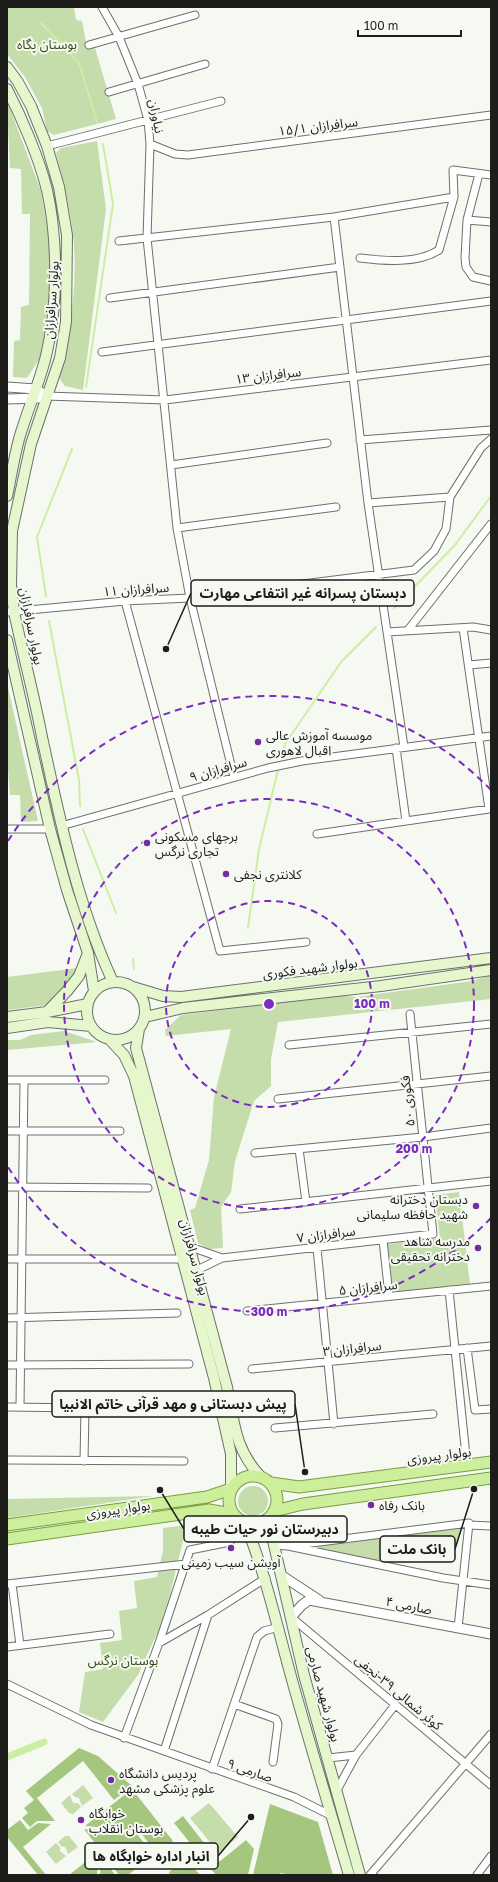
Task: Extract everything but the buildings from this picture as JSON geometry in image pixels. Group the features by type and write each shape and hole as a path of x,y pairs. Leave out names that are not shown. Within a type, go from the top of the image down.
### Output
{"main road":[{"name":"بولوار سرافرازان","path":"7,67 18,82 31,106 47,146 59,187 67,235 68,287 66,322 60,358 31,444 12,531 10,612 61,826 78,888 102,958 113,982"},
{"name":"بولوار سرافرازان","path":"7,89 20,113 46,190 53,236 54,287 53,321 46,356 19,440 7,496"},
{"name":"بولوار سرافرازان","path":"7,640 50,829 67,890 88,953 94,991"},
{"path":"47,1012 79,976 88,953"},
{"path":"480,960 491,954"},
{"name":"بولوار شهید فکوری","path":"133,987 163,996 181,997 491,958"},
{"name":"بولوار شهید فکوری","path":"145,1017 183,1008 381,986 491,970"},
{"path":"113,982 122,982 133,987 141,995 145,1005 145,1017 139,1029 131,1036 120,1040 109,1039 99,1034 91,1026 87,1015 88,1004 94,991 100,986 113,982"},
{"path":"7,1017 47,1012 88,1004"},
{"path":"7,1028 48,1022 91,1026"},
{"name":"بولوار سرافرازان","path":"139,1029 136,1048 242,1453 249,1465 261,1477"},
{"name":"بولوار سرافرازان","path":"109,1039 124,1056 134,1076 214,1378 231,1454 231,1489"},
{"name":"بولوار پیروزی","path":"271,1483 300,1487 491,1462"},
{"path":"271,1515 277,1497 271,1483 261,1477 247,1476 240,1479 231,1489 228,1502 233,1514 245,1523 257,1524 271,1515 303,1504 491,1478"},
{"name":"بولوار پیروزی","path":"7,1525 207,1497 231,1489"},
{"name":"بولوار پیروزی","path":"7,1539 209,1510 233,1514"},
{"name":"بولوار شهید صارمی","path":"271,1515 273,1545 304,1675 360,1875"},
{"name":"بولوار شهید صارمی","path":"245,1523 266,1578 292,1679 348,1875"}],"street":[{"name":"نیاوران","path":"102,7 119,37 138,84 148,120 150,144 147,238 165,400 177,528 190,598 234,777"},
{"path":"89,45 195,15"},
{"path":"109,92 205,64"},
{"path":"7,89 18,82"},
{"path":"47,146 221,101"},
{"name":"سرافرازان ۱۵/۱","path":"150,144 175,154 188,154 491,115"},
{"path":"360,258 391,261 431,256 439,250 454,197 453,170 491,175"},
{"path":"479,174 467,220 466,267 473,277 491,281"},
{"path":"119,241 334,217 454,197"},
{"path":"334,217 368,503 404,747"},
{"path":"467,220 491,222"},
{"path":"110,298 153,294 340,267"},
{"path":"102,352 491,301"},
{"name":"سرافرازان ۱۳","path":"46,396 165,400 491,360"},
{"path":"7,387 36,389 46,396"},
{"path":"7,399 32,400 46,396"},
{"path":"360,440 491,430"},
{"path":"368,503 450,497 481,448 491,439"},
{"path":"171,465 327,443"},
{"name":"سرافرازان ۱۱","path":"10,612 125,601 190,598 414,570 434,552 446,528 450,497"},
{"path":"177,528 336,507"},
{"path":"408,630 491,524"},
{"path":"125,601 220,951 306,942"},
{"path":"387,632 473,627 491,630"},
{"path":"317,834 489,810 480,738 463,628"},
{"path":"469,665 491,663"},
{"name":"سرافرازان ۹","path":"61,826 268,768 302,761 491,736"},
{"path":"396,748 406,821"},
{"path":"7,829 50,829"},
{"name":"فکوری ۵۰","path":"410,1014 434,1234"},
{"path":"289,1045 491,1024"},
{"path":"278,1099 491,1076"},
{"path":"7,1080 105,1080"},
{"path":"20,1407 22,1365 21,1318 24,1080"},
{"path":"255,1153 423,1137 491,1128"},
{"path":"7,1132 120,1131"},
{"path":"299,1148 306,1202"},
{"path":"240,1208 429,1189 491,1181"},
{"path":"7,1187 148,1188"},
{"name":"سرافرازان ۷","path":"222,1258 434,1234"},
{"path":"383,1240 388,1296"},
{"path":"188,1246 222,1258"},
{"path":"318,1248 334,1424"},
{"path":"195,1271 222,1258"},
{"path":"7,1259 182,1259"},
{"name":"سرافرازان ۵","path":"247,1311 491,1286"},
{"path":"449,1290 467,1466"},
{"path":"7,1318 177,1313"},
{"name":"سرافرازان ۳","path":"252,1369 491,1346"},
{"path":"467,1348 475,1410 491,1408"},
{"path":"7,1365 189,1364"},
{"path":"7,1407 85,1408 195,1404"},
{"path":"84,1461 85,1408"},
{"path":"275,1428 334,1424 433,1414"},
{"path":"7,1460 184,1461"},
{"path":"288,1546 469,1524 491,1526"},
{"path":"458,1628 469,1524"},
{"path":"124,1738 159,1643 190,1550 230,1542"},
{"path":"273,1545 288,1546 443,1578 491,1585"},
{"path":"20,1645 10,1584 186,1564"},
{"path":"281,1575 322,1601"},
{"path":"159,1643 208,1615 266,1578"},
{"path":"291,1617 309,1600 322,1601"},
{"name":"صارمی ۴","path":"322,1601 491,1634"},
{"path":"164,1750 208,1615"},
{"name":"کوثر شمالی ۳۹-نجفی","path":"291,1617 491,1785"},
{"path":"212,1769 257,1637 264,1631 279,1627"},
{"path":"7,1647 110,1634"},
{"name":"صارمی ۹","path":"7,1684 91,1725 124,1738 164,1750 212,1769 294,1797 332,1816"},
{"path":"234,1704 276,1719 278,1724 273,1762"},
{"path":"336,1790 356,1755 395,1705"},
{"path":"370,1875 491,1734"},
{"path":"328,1758 356,1755"},
{"path":"477,1875 491,1856"}],"green space":[{"name":"بوستان پگاه","path":"7,7 74,7 76,20 82,21 87,48 95,48 116,119 54,135 47,131 42,108 25,77 7,54"},
{"path":"7,106 9,106 41,191 49,236 51,287 48,320 42,355 27,378 13,377 14,341 20,340 21,307 29,305 30,214 22,214 21,169 10,168"},
{"path":"97,141 106,209 83,390 65,386 59,378 70,324 75,271 70,214 56,153 61,148"},
{"path":"7,683 38,821 21,822 20,795 10,795 7,756"},
{"path":"78,968 65,987 48,1005 7,1010 7,977"},
{"path":"491,975 491,999 278,1022 271,1059 271,1086 254,1101 235,1161 231,1192 221,1207 223,1248 209,1249 198,1243 190,1210 195,1208 209,1160 214,1097 231,1029 166,1036 165,1030 181,1015 338,995 356,997 472,981"},
{"path":"64,1031 97,1042 7,1050 7,1040 20,1040 31,1035"},
{"path":"459,1192 470,1284 387,1293 382,1245 440,1238 435,1195"},
{"path":"253,1486 259,1487 267,1495 267,1507 259,1515 253,1516 247,1515 239,1507 238,1501 239,1495 247,1487"},
{"path":"153,1496 7,1518 7,1499"},
{"name":"بوستان نرگس","path":"187,1525 170,1594 159,1629 138,1675 103,1722 79,1712 85,1672 103,1669 100,1643 122,1640 119,1611 137,1608 134,1581 157,1577 163,1551 163,1528"},
{"path":"462,1525 457,1546 387,1535"},
{"path":"384,1535 380,1562 316,1549 320,1543"},
{"path":"79,1748 98,1756 132,1786 114,1800 83,1761 37,1798 55,1821 37,1821 30,1827 22,1818 28,1813 24,1808 34,1800 26,1791"},
{"path":"83,1785 93,1798 82,1806 79,1798 72,1794"},
{"path":"132,1789 173,1841 157,1853 139,1831 85,1826"},
{"path":"70,1795 73,1803 78,1803 81,1807 73,1814 69,1813 61,1803"},
{"path":"209,1803 238,1837 219,1853 190,1818"},
{"path":"270,1804 318,1822 333,1875 289,1875 281,1873 278,1875 253,1875"},
{"path":"183,1816 219,1862 246,1840 254,1849 248,1875 216,1875 174,1823"},
{"path":"20,1820 28,1830 38,1823 51,1824 23,1847 46,1875 38,1875 7,1837 7,1830"},
{"path":"84,1829 136,1833 154,1855 128,1875 119,1875"},
{"path":"65,1836 69,1836 78,1847 68,1854 65,1847 61,1846 58,1842"},
{"path":"56,1843 60,1847 60,1851 66,1856 56,1864 46,1852"},
{"path":"98,1852 101,1855 98,1858 97,1875 69,1875"},
{"path":"103,1858 115,1875 100,1875 101,1859"},
{"path":"186,1858 200,1875 170,1875 169,1872"}],"waterway":[{"path":"41,23 79,63 97,122"},
{"path":"86,387 113,204 103,144"},
{"path":"46,596 37,537 72,449"},
{"path":"394,608 455,545 491,496"},
{"path":"49,621 79,780 80,806"},
{"path":"284,751 285,744 341,662 376,627"},
{"path":"248,928 259,849 278,770"},
{"path":"83,829 116,913"},
{"path":"133,959 134,969"},
{"path":"7,1757 44,1742"}],"place":[{"name":"دبستان پسرانه غیر انتفاعی مهارت","path":"166,649"},
{"name":"موسسه آموزش عالی اقبال لاهوری","path":"258,742"},
{"name":"برجهای مسکونی تجاری نرگس","path":"147,843"},
{"name":"کلانتری نجفی","path":"226,874"},
{"name":"دبستان دخترانه شهید حافظه سلیمانی","path":"476,1206"},
{"name":"مدرسه شاهد دخترانه تحقیقی","path":"478,1248"},
{"name":"پیش دبستانی و مهد قرآنی خاتم الانبیا","path":"305,1472"},
{"name":"بانک ملت","path":"474,1489"},
{"name":"دبیرستان نور حیات طیبه","path":"160,1490"},
{"name":"بانک رفاه","path":"371,1505"},
{"name":"آویشن سیب زمینی","path":"231,1548"},
{"name":"پردیس دانشگاه علوم پزشکی مشهد","path":"111,1780"},
{"name":"انبار اداره خوابگاه ها","path":"251,1817"},
{"name":"خوابگاه بوستان انقلاب","path":"81,1820"}]}
